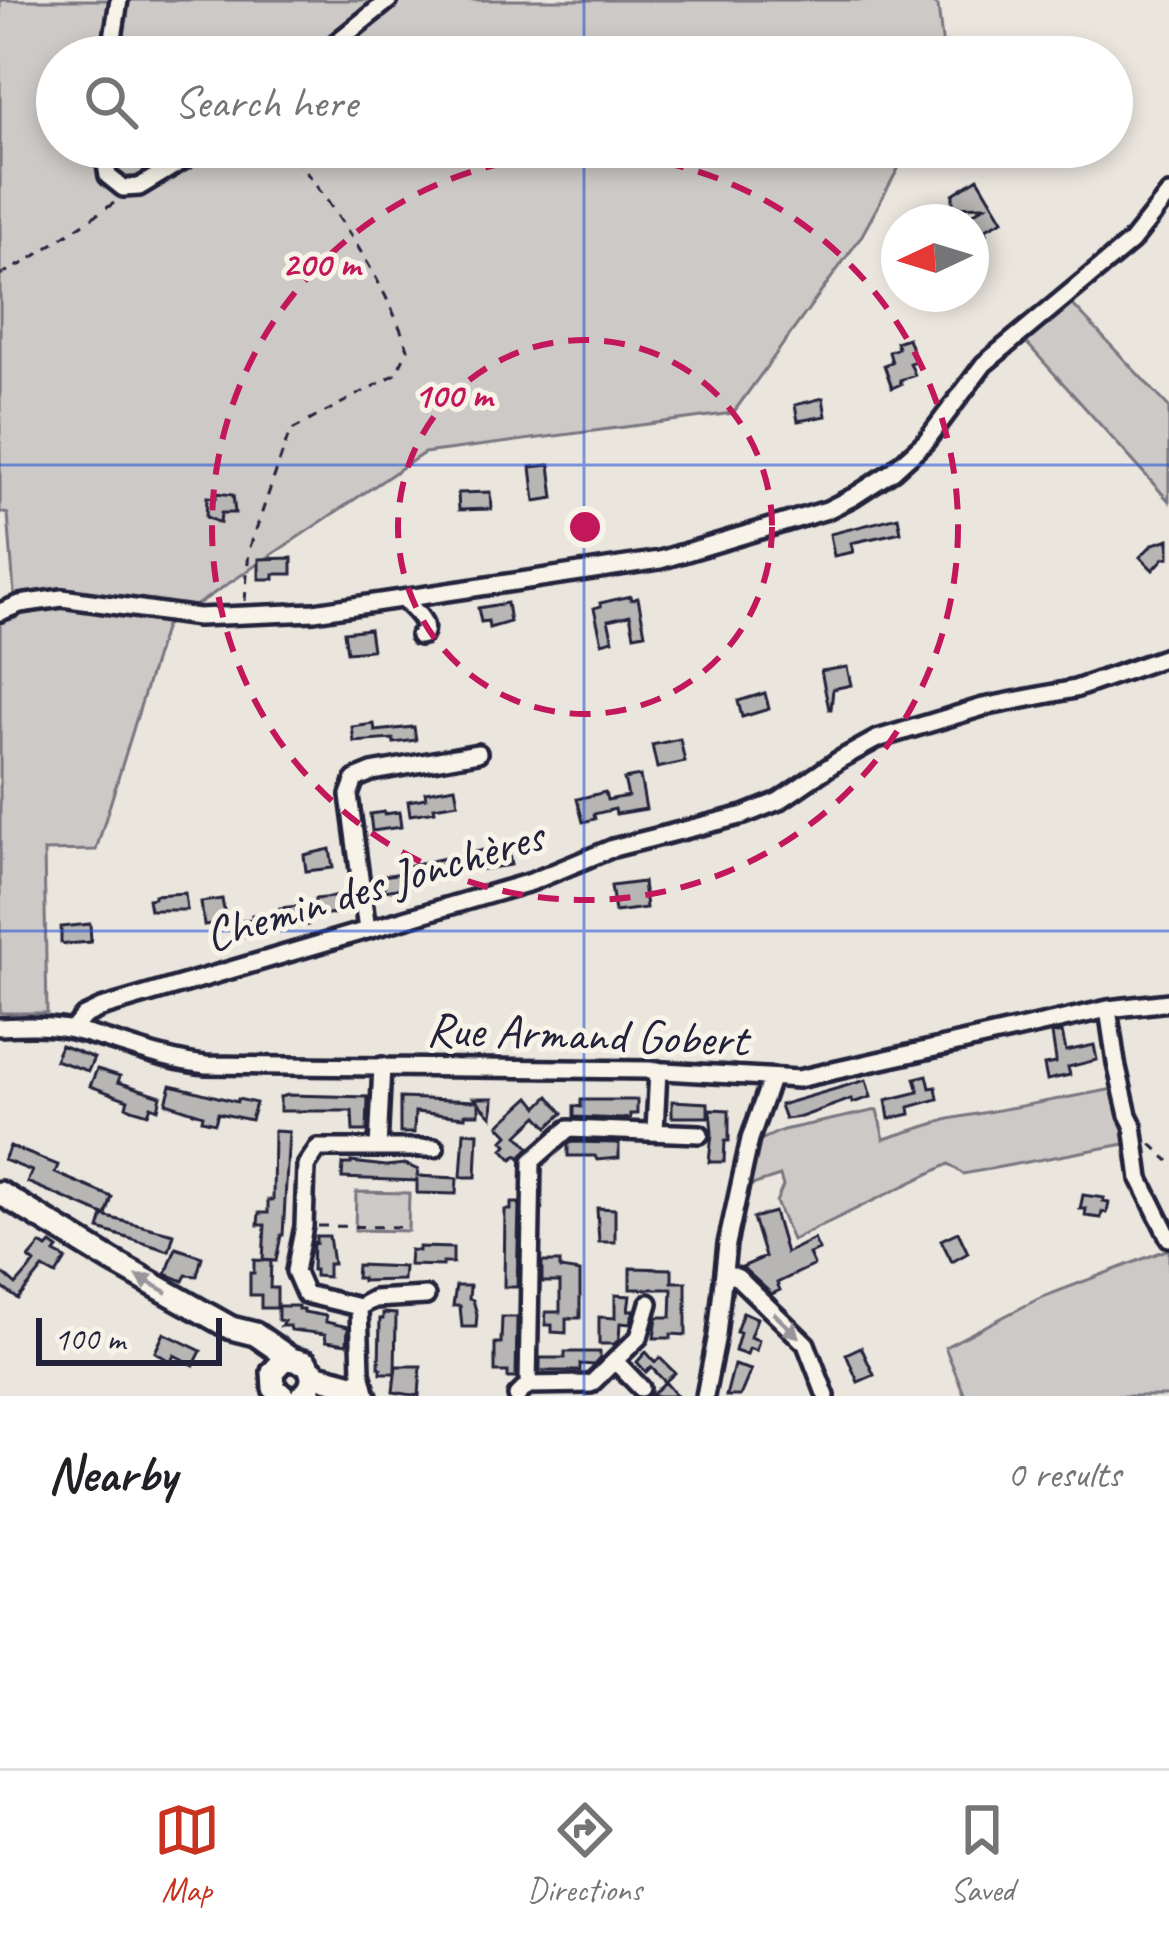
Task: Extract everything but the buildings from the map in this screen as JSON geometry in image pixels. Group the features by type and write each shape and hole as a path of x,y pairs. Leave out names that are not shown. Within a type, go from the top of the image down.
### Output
{"main road":[{"path":"0,1193 231,1328 255,1334 303,1379"},
{"path":"275,1391 278,1365 323,1387 359,1389"}],"street":[{"path":"113,36 118,0"},
{"path":"344,36 389,0"},
{"path":"107,168 109,176 123,188 139,187 170,168"},
{"path":"0,612 62,598 198,617 314,612 660,560 827,510 892,471 926,441 984,364 1131,242 1169,194"},
{"path":"403,599 424,622 426,630 419,636"},
{"name":"Chemin des Jonchères","path":"72,1030 84,1016 101,1008 531,882 613,848 779,801 877,739 983,707 1076,688 1169,656"},
{"path":"368,930 349,795 356,779 478,753"},
{"name":"Rue Armand Gobert","path":"0,1027 72,1030 192,1064 658,1070 798,1079 1108,1010 1169,1002"},
{"path":"1108,1010 1140,1179 1169,1238"},
{"path":"378,1148 382,1066"},
{"path":"655,1131 658,1070"},
{"path":"705,1396 750,1139 771,1079"},
{"path":"649,1303 639,1337 591,1384 523,1391 532,1161 568,1129 700,1134"},
{"path":"426,1296 374,1299 359,1307 305,1294 295,1271 304,1226 306,1166 318,1148 435,1148"},
{"path":"724,1272 738,1278 806,1344 826,1396"},
{"path":"359,1307 359,1389"},
{"path":"615,1361 641,1388"}],"path":[{"path":"244,615 249,550 290,431 396,374 408,349 393,307 346,225 303,168"},
{"path":"0,275 139,187"},
{"path":"1133,1125 1169,1161"},
{"path":"304,1226 404,1227"}],"shaded area":[{"path":"0,0 925,0 938,6 942,36 36,36 36,168 899,168 861,237 733,413 424,453 165,626 96,850 44,851 47,1013 0,1013 0,622 16,618 8,514 0,512"},
{"path":"1072,304 1169,407 1169,501 1024,340"},
{"path":"1114,1089 1130,1143 963,1174 949,1164 792,1240 776,1202 783,1186 780,1176 746,1187 756,1142 783,1130 877,1110 884,1139 949,1119"},
{"path":"356,1192 409,1193 408,1231 355,1230"},
{"path":"1169,1249 1169,1396 999,1396 995,1391 965,1396 945,1347 1040,1298"}]}
